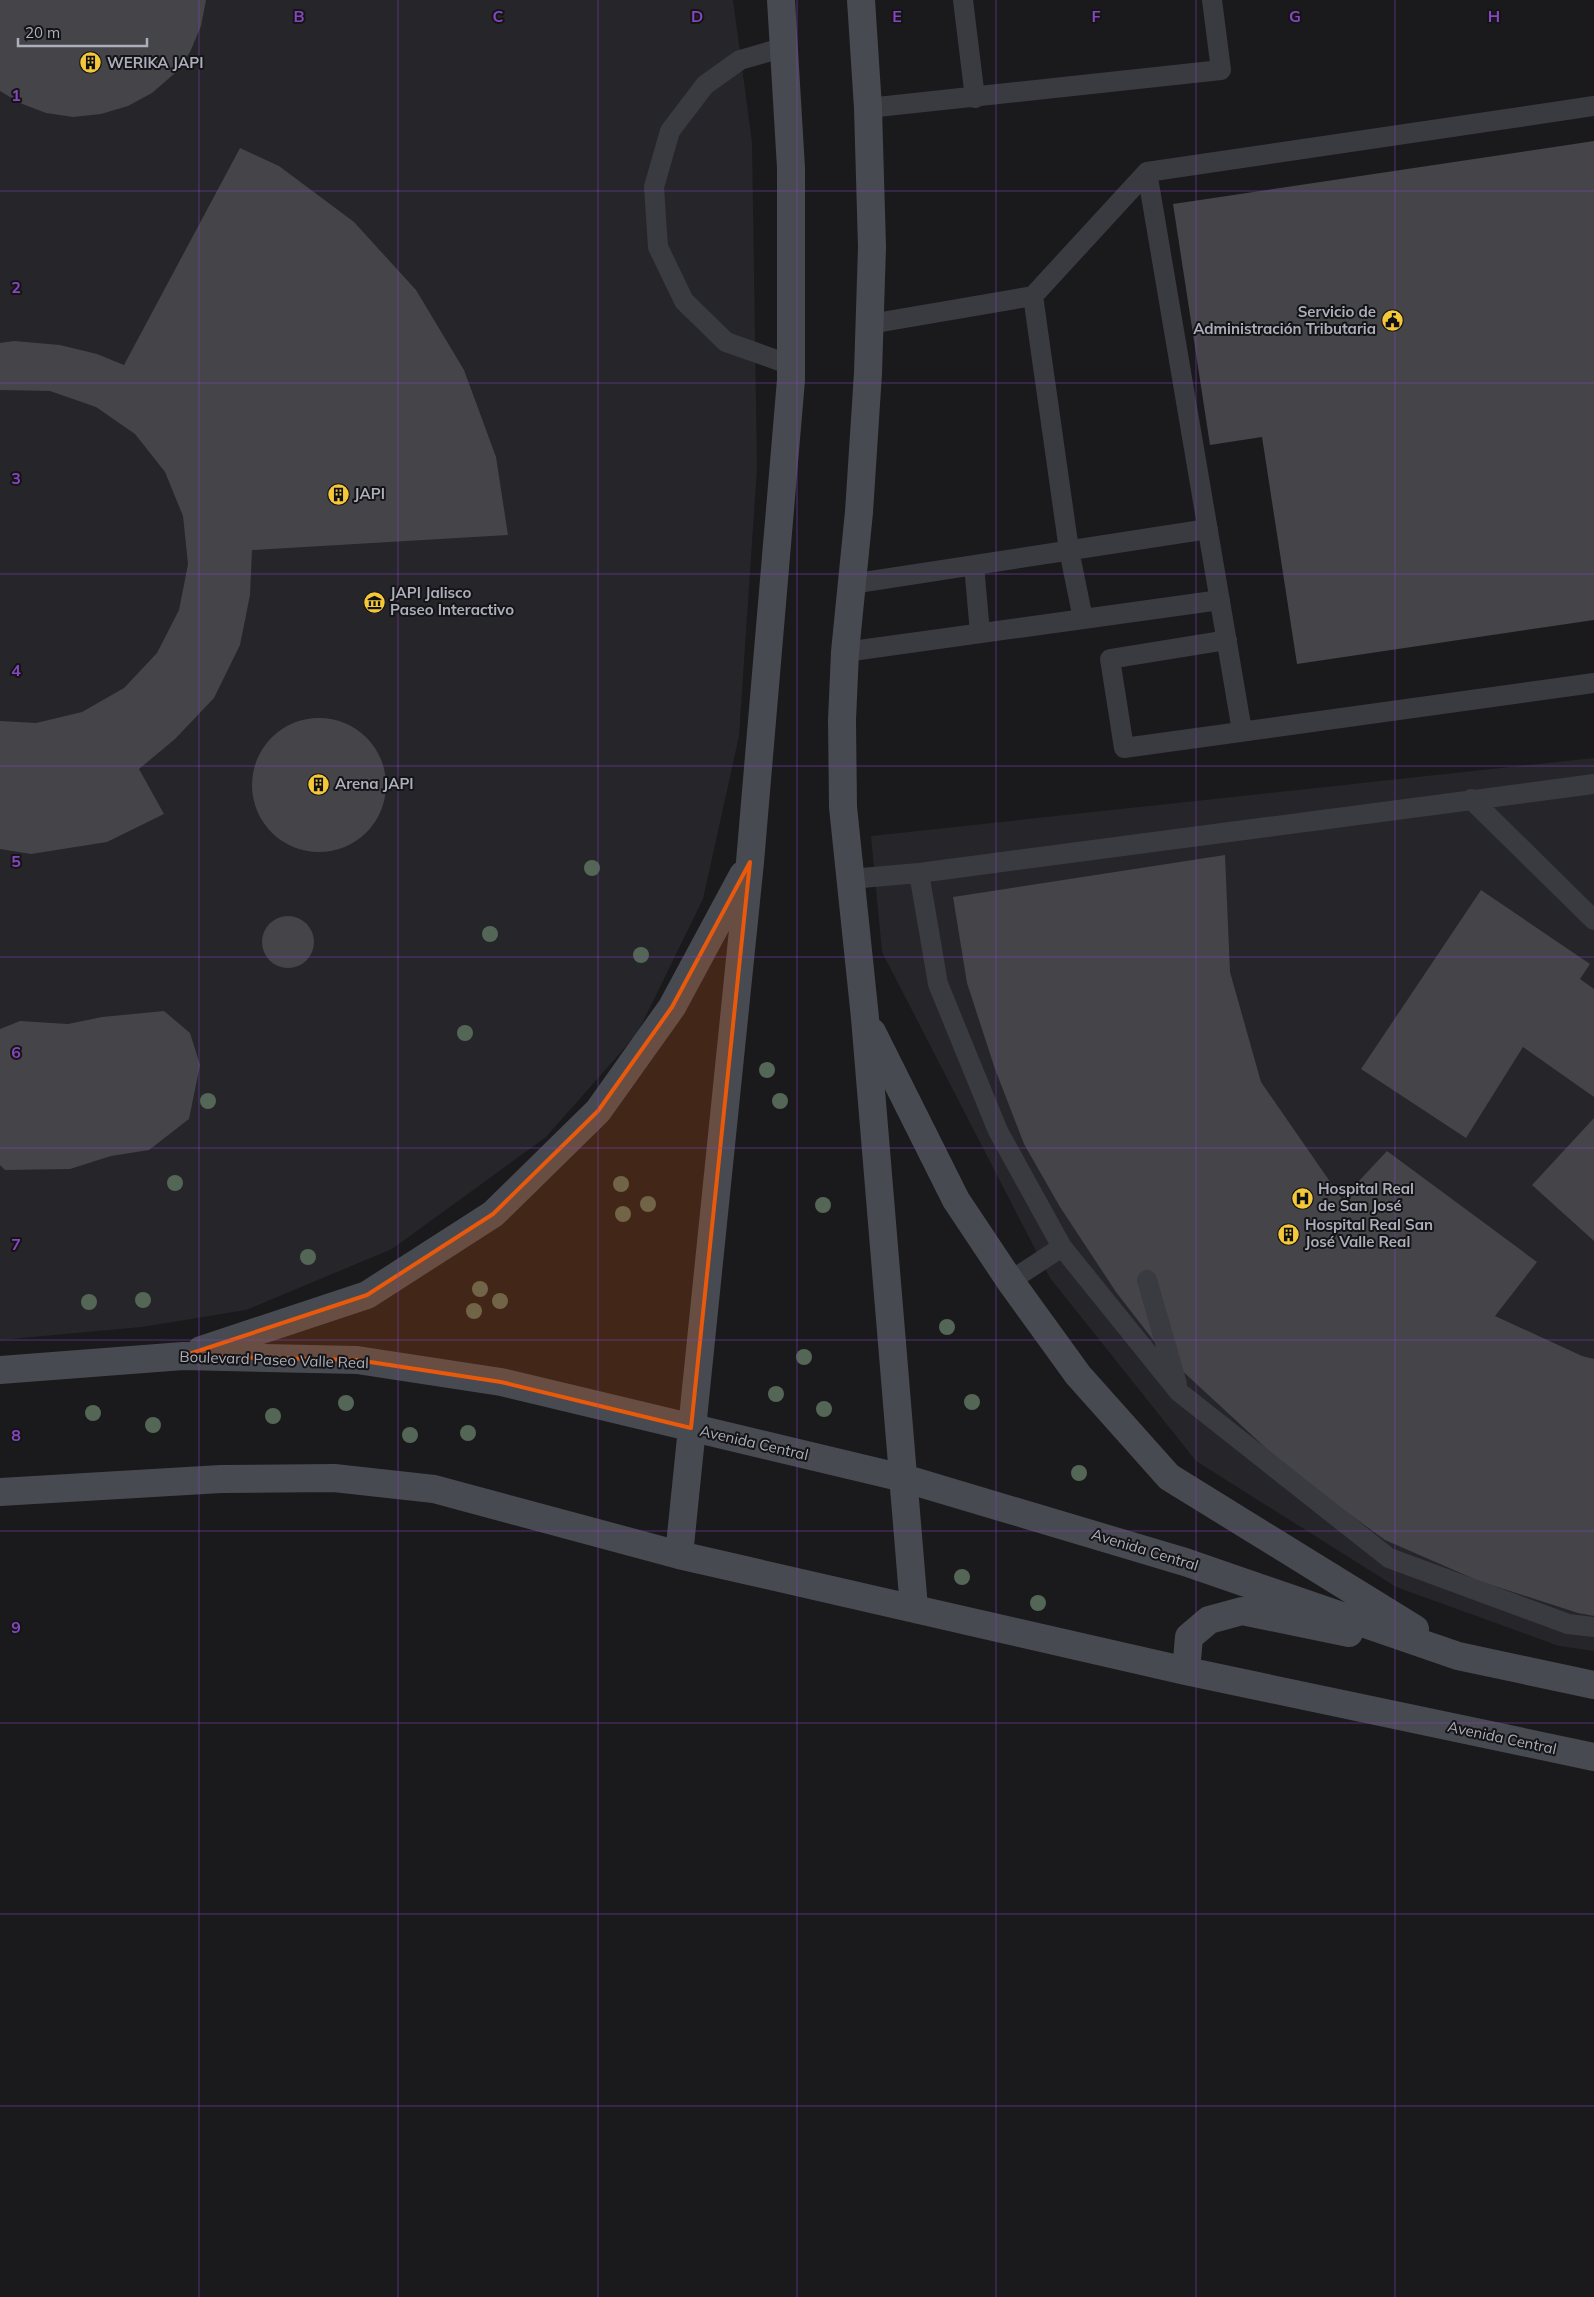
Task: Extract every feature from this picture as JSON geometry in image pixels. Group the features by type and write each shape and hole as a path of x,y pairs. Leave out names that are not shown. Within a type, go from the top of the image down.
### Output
{"main road":[{"path":"0,1492 221,1479 334,1478 434,1489 679,1554 750,862 791,365 791,168 781,0"},
{"path":"860,0 868,108 872,247 868,373 860,492 845,652 842,720 843,806 865,1018 914,1608"},
{"path":"183,1356 367,1295 493,1214 598,1111 672,1007 750,862"},
{"path":"865,1018 956,1200 1010,1281 1078,1375 1169,1477 1458,1656"},
{"name":"Boulevard Paseo Valle Real","path":"0,1370 183,1356 357,1360 501,1382 691,1428"},
{"name":"Avenida Central","path":"691,1428 904,1478 1185,1562 1458,1656 1594,1685"},
{"name":"Avenida Central","path":"679,1554 1186,1671 1594,1757"},
{"path":"1186,1671 1189,1637 1209,1620 1242,1612 1458,1656"}],"lane":[{"path":"963,0 974,98"},
{"path":"868,108 1221,70 1212,0"},
{"path":"785,46 740,60 705,85 670,132 654,187 658,247 684,301 726,342 791,365"},
{"path":"870,324 1033,296 1148,172 1594,106"},
{"path":"1148,172 1242,731"},
{"path":"1033,296 1069,550 1082,619"},
{"path":"851,584 1208,529"},
{"path":"974,566 980,633"},
{"path":"845,652 1220,600"},
{"path":"1227,640 1110,659 1124,748 1594,683"},
{"path":"850,879 919,873 1594,784"},
{"path":"1471,799 1594,920"},
{"path":"919,873 938,984 998,1131 1062,1247 1179,1392 1389,1558 1568,1624 1594,1627"},
{"path":"1010,1281 1062,1247"},
{"path":"1147,1280 1179,1392"}],"highlighted area":[{"path":"750,862 691,1428 501,1382 357,1360 183,1356 367,1295 493,1214 598,1111 672,1007"}],"shaded area":[{"name":"JAPI Jalisco Paseo Interactivo","path":"0,0 733,0 752,142 757,468 739,736 703,899 637,1034 546,1137 392,1249 246,1310 142,1327 0,1340"},
{"name":"Hospital Real de San José","path":"1594,758 1594,1651 1559,1646 1396,1587 1196,1461 1050,1278 882,952 871,836"}],"building":[{"name":"WERIKA JAPI","path":"0,0 206,0 201,26 190,52 174,74 152,93 128,106 101,114 73,117 46,113 20,103 0,91"},
{"name":"Servicio de Administración Tributaria","path":"1594,141 1594,620 1297,664 1262,437 1210,445 1173,204"},
{"name":"JAPI","path":"240,148 279,166 354,222 416,290 464,370 496,457 508,535 252,550 250,595 240,645 214,698 175,739 139,769 164,814 107,842 31,854 0,849 0,721 36,723 82,712 124,688 157,653 179,610 188,564 183,516 165,472 135,434 96,407 50,391 0,390 0,343 14,341 60,345 97,354 124,365"},
{"name":"Arena JAPI","path":"319,718 345,723 367,737 381,759 386,785 381,811 367,833 345,847 319,852 293,847 271,833 257,811 252,785 257,759 271,737 293,723"},
{"name":"Hospital Real San José Valle Real","path":"1225,855 1230,972 1261,1082 1342,1199 1387,1151 1537,1262 1495,1316 1582,1356 1594,1359 1594,1616 1578,1613 1479,1581 1385,1540 1294,1474 1164,1354 1116,1292 1060,1207 1024,1144 995,1069 967,983 953,897"},
{"path":"1481,890 1590,964 1580,979 1594,989 1594,1097 1523,1047 1466,1138 1361,1069"},
{"path":"288,916 302,920 310,928 314,942 310,956 302,964 288,968 274,964 266,956 262,942 266,928 274,920"},
{"path":"164,1011 190,1033 200,1065 189,1119 149,1150 111,1156 70,1169 5,1170 0,1165 0,1029 20,1021 68,1024 102,1017"},
{"path":"1594,1118 1594,1241 1532,1185"}],"place":[{"name":"WERIKA JAPI","path":"91,63"},
{"name":"Servicio de Administración Tributaria","path":"1392,321"},
{"name":"JAPI","path":"338,494"},
{"name":"JAPI Jalisco Paseo Interactivo","path":"374,602"},
{"name":"Arena JAPI","path":"319,784"},
{"name":"Hospital Real de San José","path":"1302,1198"},
{"name":"Hospital Real San José Valle Real","path":"1289,1234"}]}
